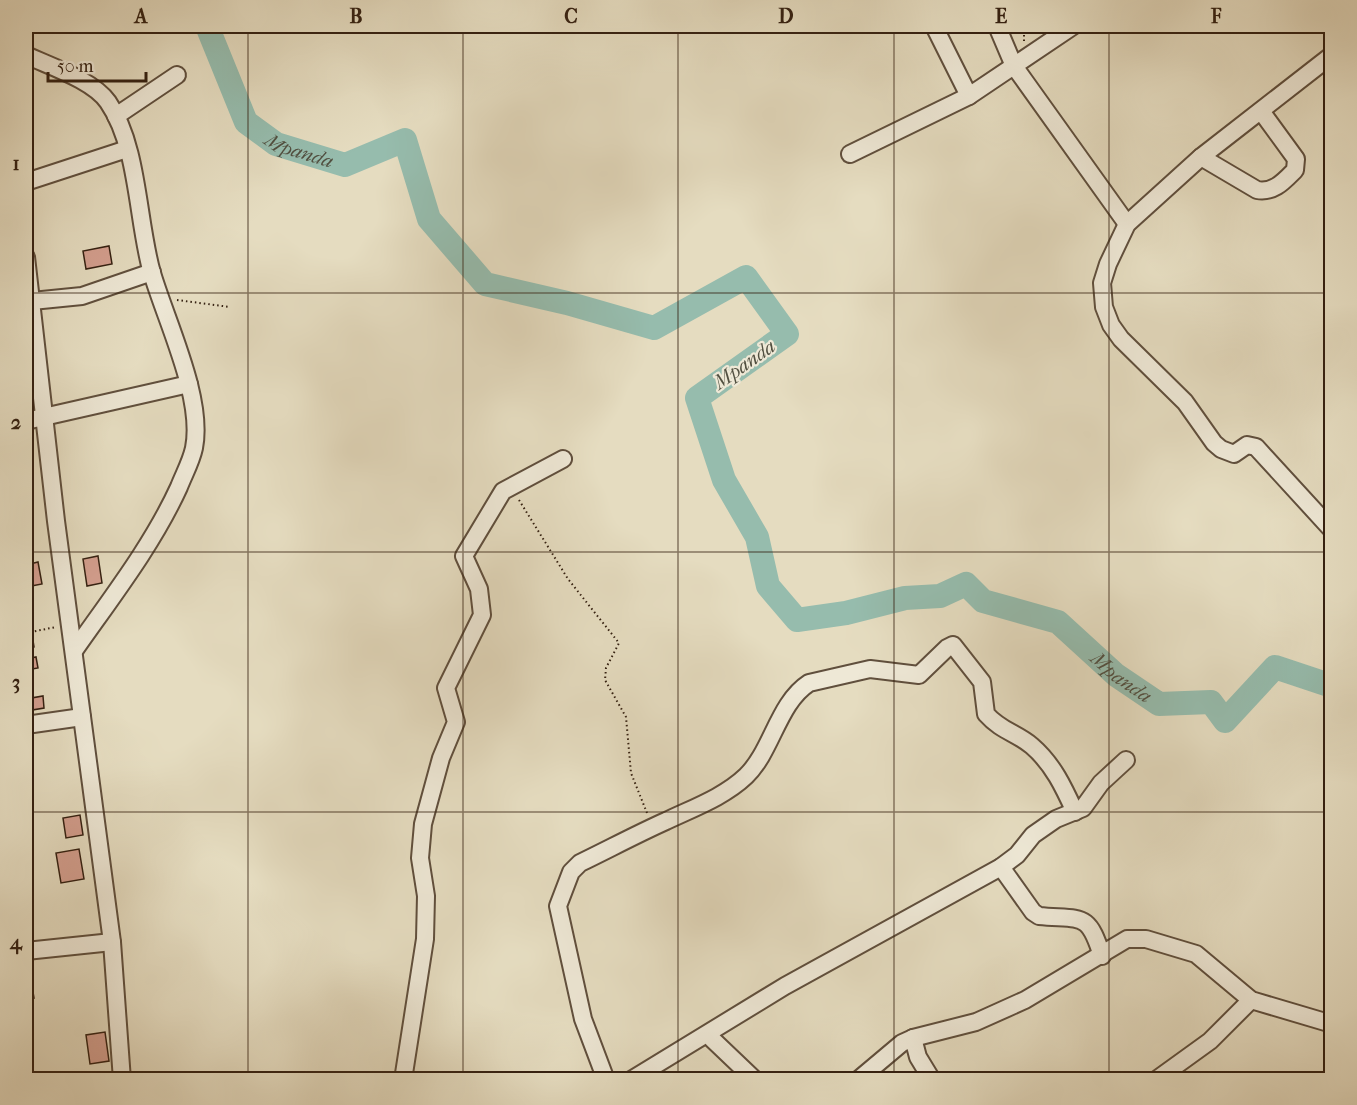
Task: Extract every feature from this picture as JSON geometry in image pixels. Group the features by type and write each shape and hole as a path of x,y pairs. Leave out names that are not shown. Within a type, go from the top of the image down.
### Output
{"street":[{"path":"934,26 969,96"},
{"path":"997,26 1014,66 1128,224"},
{"path":"850,154 969,96 1072,26"},
{"path":"26,55 98,91 107,100 116,116 127,149 152,272 189,384 194,418 194,447 169,509 143,552 74,651"},
{"path":"1332,55 1201,157 1128,224 1108,264 1102,283 1104,307 1110,324 1121,339 1185,402 1221,449 1234,454 1247,445 1256,447 1332,530"},
{"path":"116,116 177,75"},
{"path":"1201,157 1257,190 1266,192 1278,186 1295,170 1296,159 1262,111"},
{"path":"26,182 127,149"},
{"path":"26,257 27,280 32,301 82,717 112,942 122,1080"},
{"path":"32,301 82,296 152,272"},
{"path":"26,421 189,384"},
{"path":"403,1080 425,939 426,896 420,858 423,824 441,758 456,722 446,688 482,615 479,589 464,555 494,502 509,485 563,459"},
{"path":"606,1080 583,1019 558,906 571,872 580,863 718,796 746,777 761,758 802,687 809,683 870,669 914,676 924,672 946,648 953,645 982,682 986,714 1005,731 1031,745 1058,776 1076,812"},
{"path":"26,725 82,717"},
{"path":"631,1080 775,992 1001,867 1017,855 1033,835 1056,819 1083,808 1101,783 1126,760"},
{"path":"1001,867 1033,912 1040,916 1084,921 1090,925 1102,956"},
{"path":"858,1080 902,1043 913,1038 976,1022 1025,1000 1127,939 1146,939 1196,954 1251,1000 1332,1024"},
{"path":"26,951 112,942"},
{"path":"1156,1080 1210,1041 1251,1000"},
{"path":"913,1038 918,1057 932,1080"},
{"path":"712,1039 755,1080"}],"path":[{"path":"162,302 174,300 230,307"},
{"path":"509,485 568,579 617,639 618,646 606,668 605,680 626,717 631,773 652,827"},
{"path":"26,633 71,624"}],"building":[{"path":"109,246 112,264 86,269 83,251"},
{"path":"98,556 102,583 87,586 83,559"},
{"path":"38,562 42,584 26,587 26,565"},
{"path":"32,634 34,647 26,649 26,635"},
{"path":"36,657 38,668 26,670 26,659"},
{"path":"43,696 44,708 26,711 26,699"},
{"path":"80,815 83,835 66,838 63,818"},
{"path":"79,849 84,879 61,883 56,853"},
{"path":"32,986 34,998 26,999 26,987"},
{"path":"105,1032 109,1061 90,1064 86,1035"}],"waterway":[{"name":"Mpanda","path":"207,26 246,122 276,144 345,165 405,140 429,219 485,284 567,303 654,328 746,277 787,334 697,398 724,480 757,537 768,586 797,620 846,613 905,598 940,596 966,584 983,601 1058,622 1116,675 1159,704 1211,702 1225,721 1275,667 1332,686"}]}
